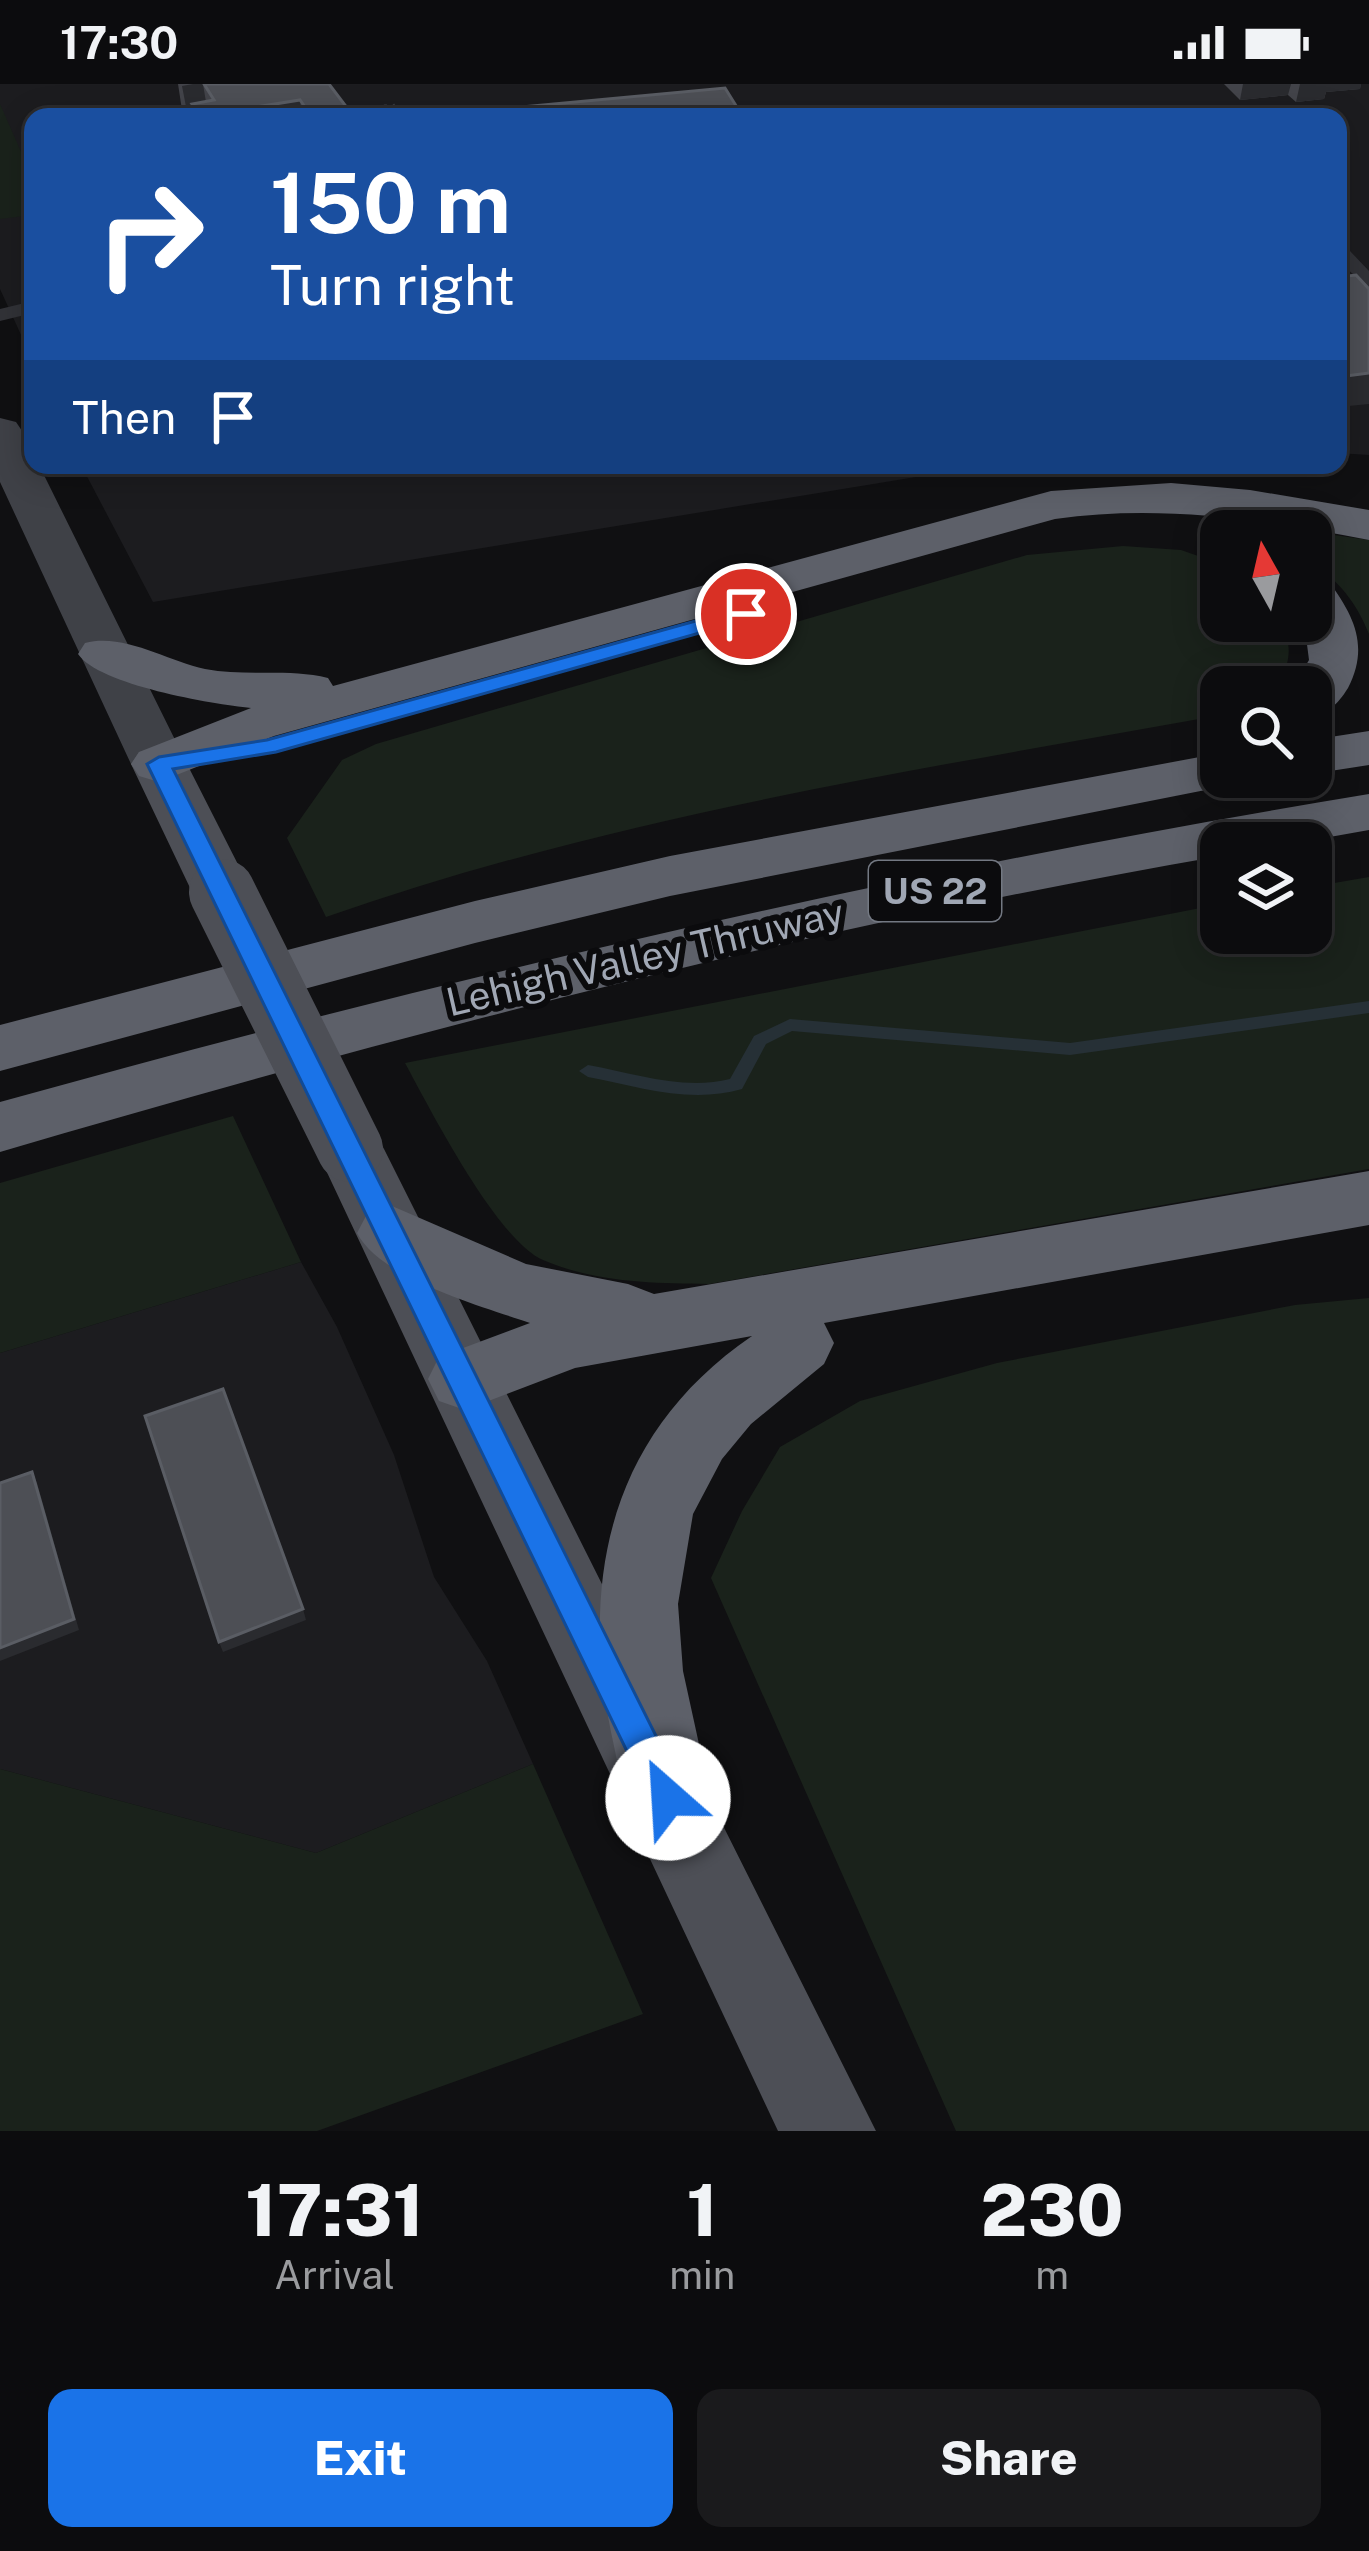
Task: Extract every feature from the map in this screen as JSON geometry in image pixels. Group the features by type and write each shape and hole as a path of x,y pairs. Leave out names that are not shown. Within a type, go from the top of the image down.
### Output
{"highway":[{"path":"159,764 255,724 1025,511 1096,497 1196,497 1369,525"},
{"path":"159,764 268,747 1031,535 1136,523 1200,534"},
{"path":"1332,630 1338,646 1332,671"},
{"path":"104,653 183,680 289,693 554,641"},
{"path":"670,876 1034,776 1200,746"},
{"path":"1332,754 1369,748"},
{"name":"Lehigh Valley Thruway","path":"0,1048 407,939 670,876 1200,775"},
{"name":"Lehigh Valley Thruway","path":"0,1127 458,1000 702,940 1090,860 1369,812"},
{"path":"465,1379 568,1339 1369,1198"},
{"path":"392,1233 475,1276 537,1298 579,1308 692,1318"},
{"path":"465,1379 577,1382 1369,1240"},
{"path":"668,1798 639,1652 640,1598 659,1501 677,1461 729,1392 798,1342"}],"main road":[{"path":"0,432 828,2131"}],"lane":[{"path":"1347,261 1369,282"}],"path":[{"path":"366,108 395,106"}],"shaded area":[{"path":"0,84 1369,84 1369,455 1347,454 1347,108 24,108 24,341 0,289"},
{"path":"0,104 24,159 24,216 0,219"},
{"path":"86,474 934,474 153,602"},
{"path":"1332,535 1369,540 1369,634 1332,579"},
{"path":"1123,546 1181,550 1200,557 1200,642 1288,642 1285,666 1200,666 1200,719 655,823 435,882 326,917 287,838 342,760 376,744 1027,555"},
{"path":"1369,877 1369,1169 709,1284 625,1280 563,1268 525,1248 466,1171 405,1063 1200,908 1200,954 1332,954 1332,883"},
{"path":"233,1116 301,1262 0,1353 0,1183"},
{"path":"301,1262 337,1327 394,1455 434,1577 487,1661 533,1764 316,1853 0,1769 0,1353"},
{"path":"1369,1298 1369,2131 956,2131 711,1578 742,1511 780,1447 860,1401 997,1363 1295,1305"},
{"path":"533,1764 643,2014 317,2131 0,2131 0,1769 316,1853"}],"building":[{"path":"204,84 329,84 347,108 306,108 300,100 250,108 195,108 192,104 214,100"},
{"path":"725,88 737,108 510,108"},
{"path":"1356,275 1369,289 1369,373 1347,376 1347,276"},
{"path":"223,1389 303,1609 219,1642 145,1416"},
{"path":"32,1472 74,1619 0,1648 0,1483"}],"waterway":[{"path":"588,1071 682,1089 719,1088 736,1084 760,1040 790,1025 1070,1049 1369,1007"}],"route":[{"path":"668,1798 159,764 268,747 746,614"}]}
